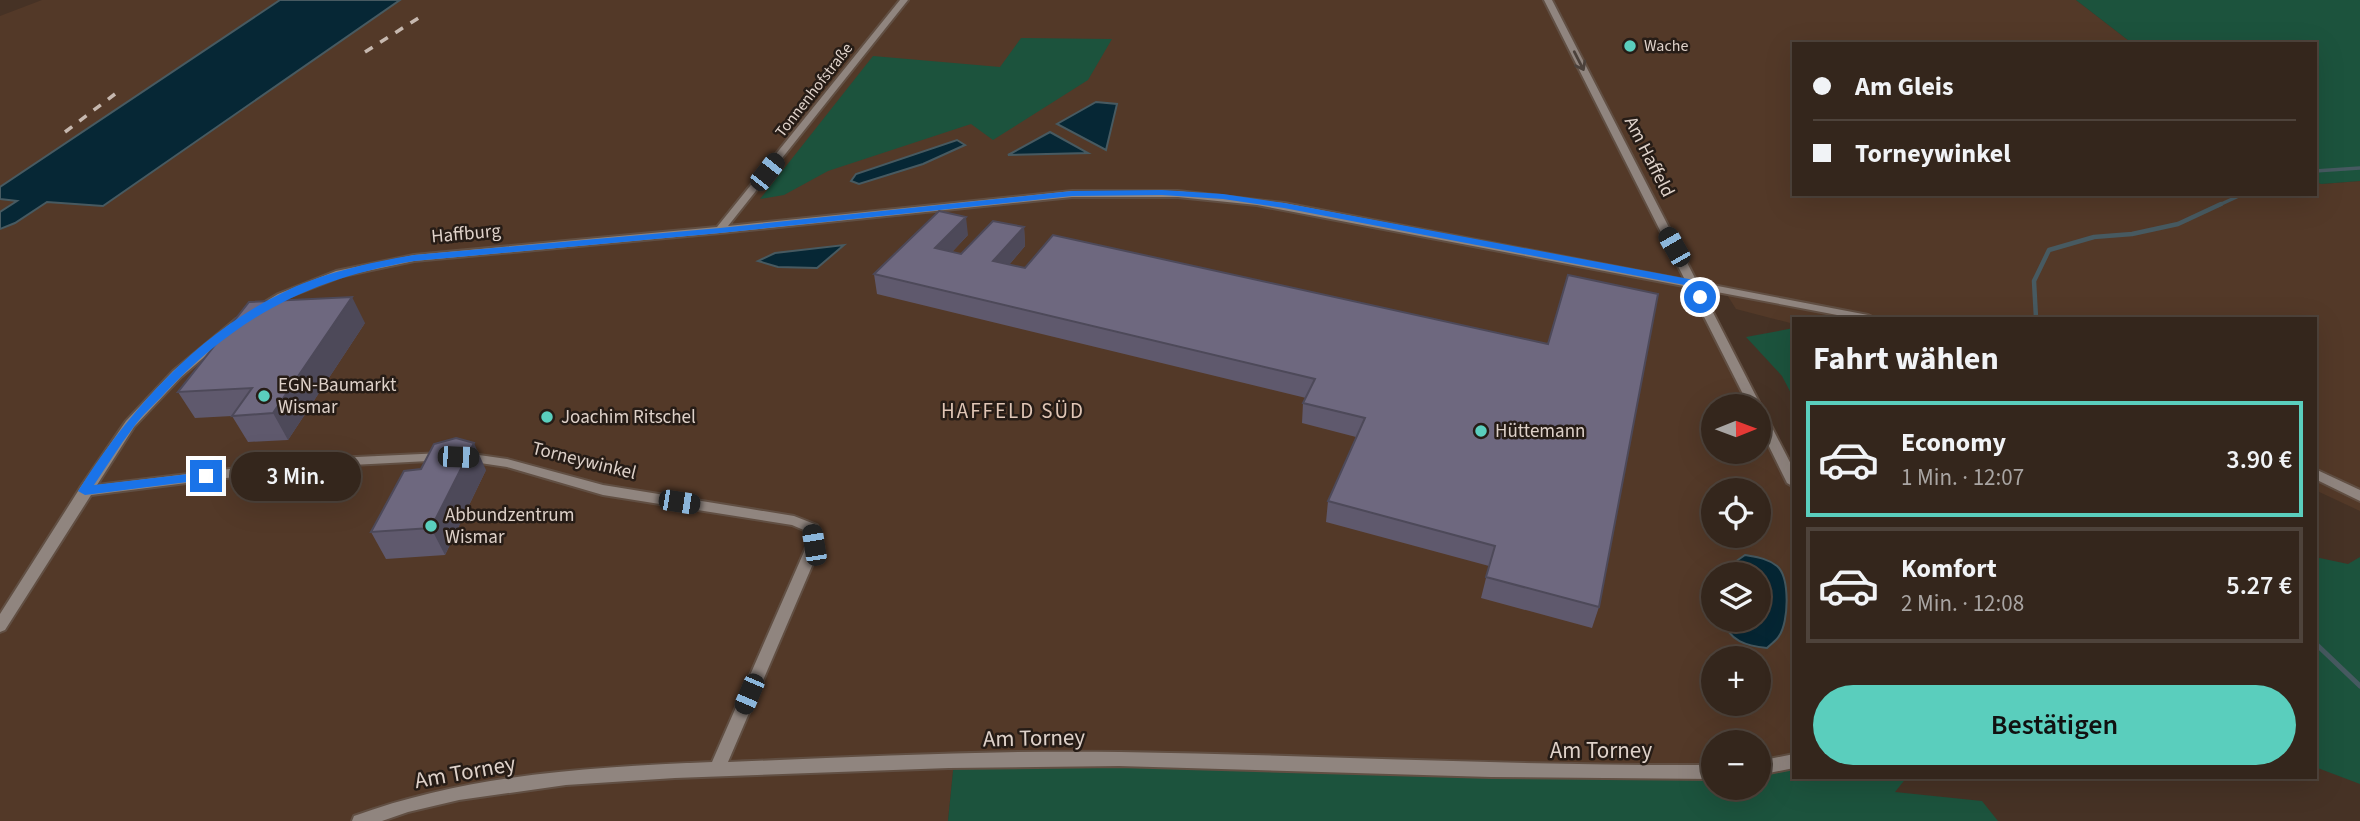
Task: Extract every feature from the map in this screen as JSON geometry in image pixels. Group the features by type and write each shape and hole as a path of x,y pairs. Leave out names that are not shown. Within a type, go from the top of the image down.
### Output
{"street":[{"name":"Tonnenhofstraße","path":"720,230 904,0"},
{"name":"Am Haffeld","path":"1548,0 1694,284"},
{"name":"Haffburg","path":"0,626 130,424 177,374 228,329 253,312 313,283 375,264 1072,194 1117,192 1202,195 1284,206 1694,284"},
{"path":"1694,284 1863,317"},
{"path":"1694,284 1749,394"},
{"path":"1771,438 1792,479"},
{"name":"Torneywinkel","path":"85,491 313,463 433,456 482,458 603,490 794,521 812,528 814,545 717,769"},
{"path":"2317,474 2360,496"},
{"name":"Am Torney","path":"360,821 418,803 496,788 618,774 717,769 954,761 1118,760 1592,774 1701,772"},
{"path":"1771,766 1792,761"}],"shaded area":[{"path":"42,0 282,0 0,187 0,16"},
{"path":"400,0 2076,0 2130,42 1792,42 1792,196 2317,196 2317,182 2360,181 2360,511 2317,491 2317,317 1792,317 1792,323 1736,309 1724,290 1694,284 1749,394 1701,394 1701,464 1771,464 1771,438 1792,479 1792,761 1771,766 1771,730 1701,730 1701,772 1523,778 954,762 948,821 0,821 0,199 103,206"}],"green space":[{"path":"2076,0 2360,0 2360,181 2317,182 2317,42 2130,42"},
{"path":"1021,38 1112,39 1088,80 993,140 971,124 828,171 784,195 760,199 873,56 1000,67"},
{"path":"1792,328 1792,395 1782,376 1746,337"},
{"path":"2317,557 2348,564 2360,557 2360,784 2317,768"},
{"path":"954,761 1523,778 1701,772 1701,800 1771,800 1771,766 1792,761 1792,779 1905,779 1895,792 1982,801 1998,821 948,821"}],"water":[{"path":"280,0 400,0 103,206 47,202 15,223 0,229 0,212 17,201 0,199 0,187"},
{"path":"1096,102 1117,104 1106,150 1057,124"},
{"path":"1050,132 1088,153 1008,155"},
{"path":"957,140 965,145 923,164 859,184 851,181 856,174"},
{"path":"844,245 817,268 778,267 758,261 775,253"},
{"path":"1745,555 1771,562 1735,562"},
{"path":"1771,562 1773,563 1781,572 1787,600 1785,621 1778,638 1769,646 1752,646 1734,638 1730,633 1771,632"}],"building":[{"name":"Hüttemann","path":"939,211 966,217 935,248 961,254 993,221 1024,227 993,261 1025,268 1053,235 1548,344 1568,275 1658,294 1599,607 1486,577 1495,546 1328,501 1365,418 1303,403 1315,379 874,274"},
{"path":"352,297 273,413 232,416 252,388 178,392 249,302"},
{"path":"456,438 474,443 431,528 371,532 404,471 421,469 434,444"}],"waterway":[{"path":"2317,171 2360,168"},
{"path":"2217,206 2239,196"},
{"path":"2036,317 2034,281 2049,250 2094,237 2132,234 2178,224 2221,204"},
{"path":"2317,645 2360,686"}],"railway":[{"path":"365,52 420,17"},
{"path":"65,132 115,94"}],"place":[{"name":"Wache","path":"1630,46"},
{"name":"EGN-Baumarkt Wismar","path":"264,396"},
{"name":"Joachim Ritschel","path":"547,417"},
{"name":"Hüttemann","path":"1481,431"},
{"name":"Abbundzentrum Wismar","path":"431,526"}],"district":[{"name":"HAFFELD SÜD","path":"1013,411"}],"route":[{"path":"206,476 85,491 130,424 177,374 228,329 282,296 313,283 375,264 414,258 720,230 1020,198 1162,192 1244,199 1694,284 1700,297"}]}
